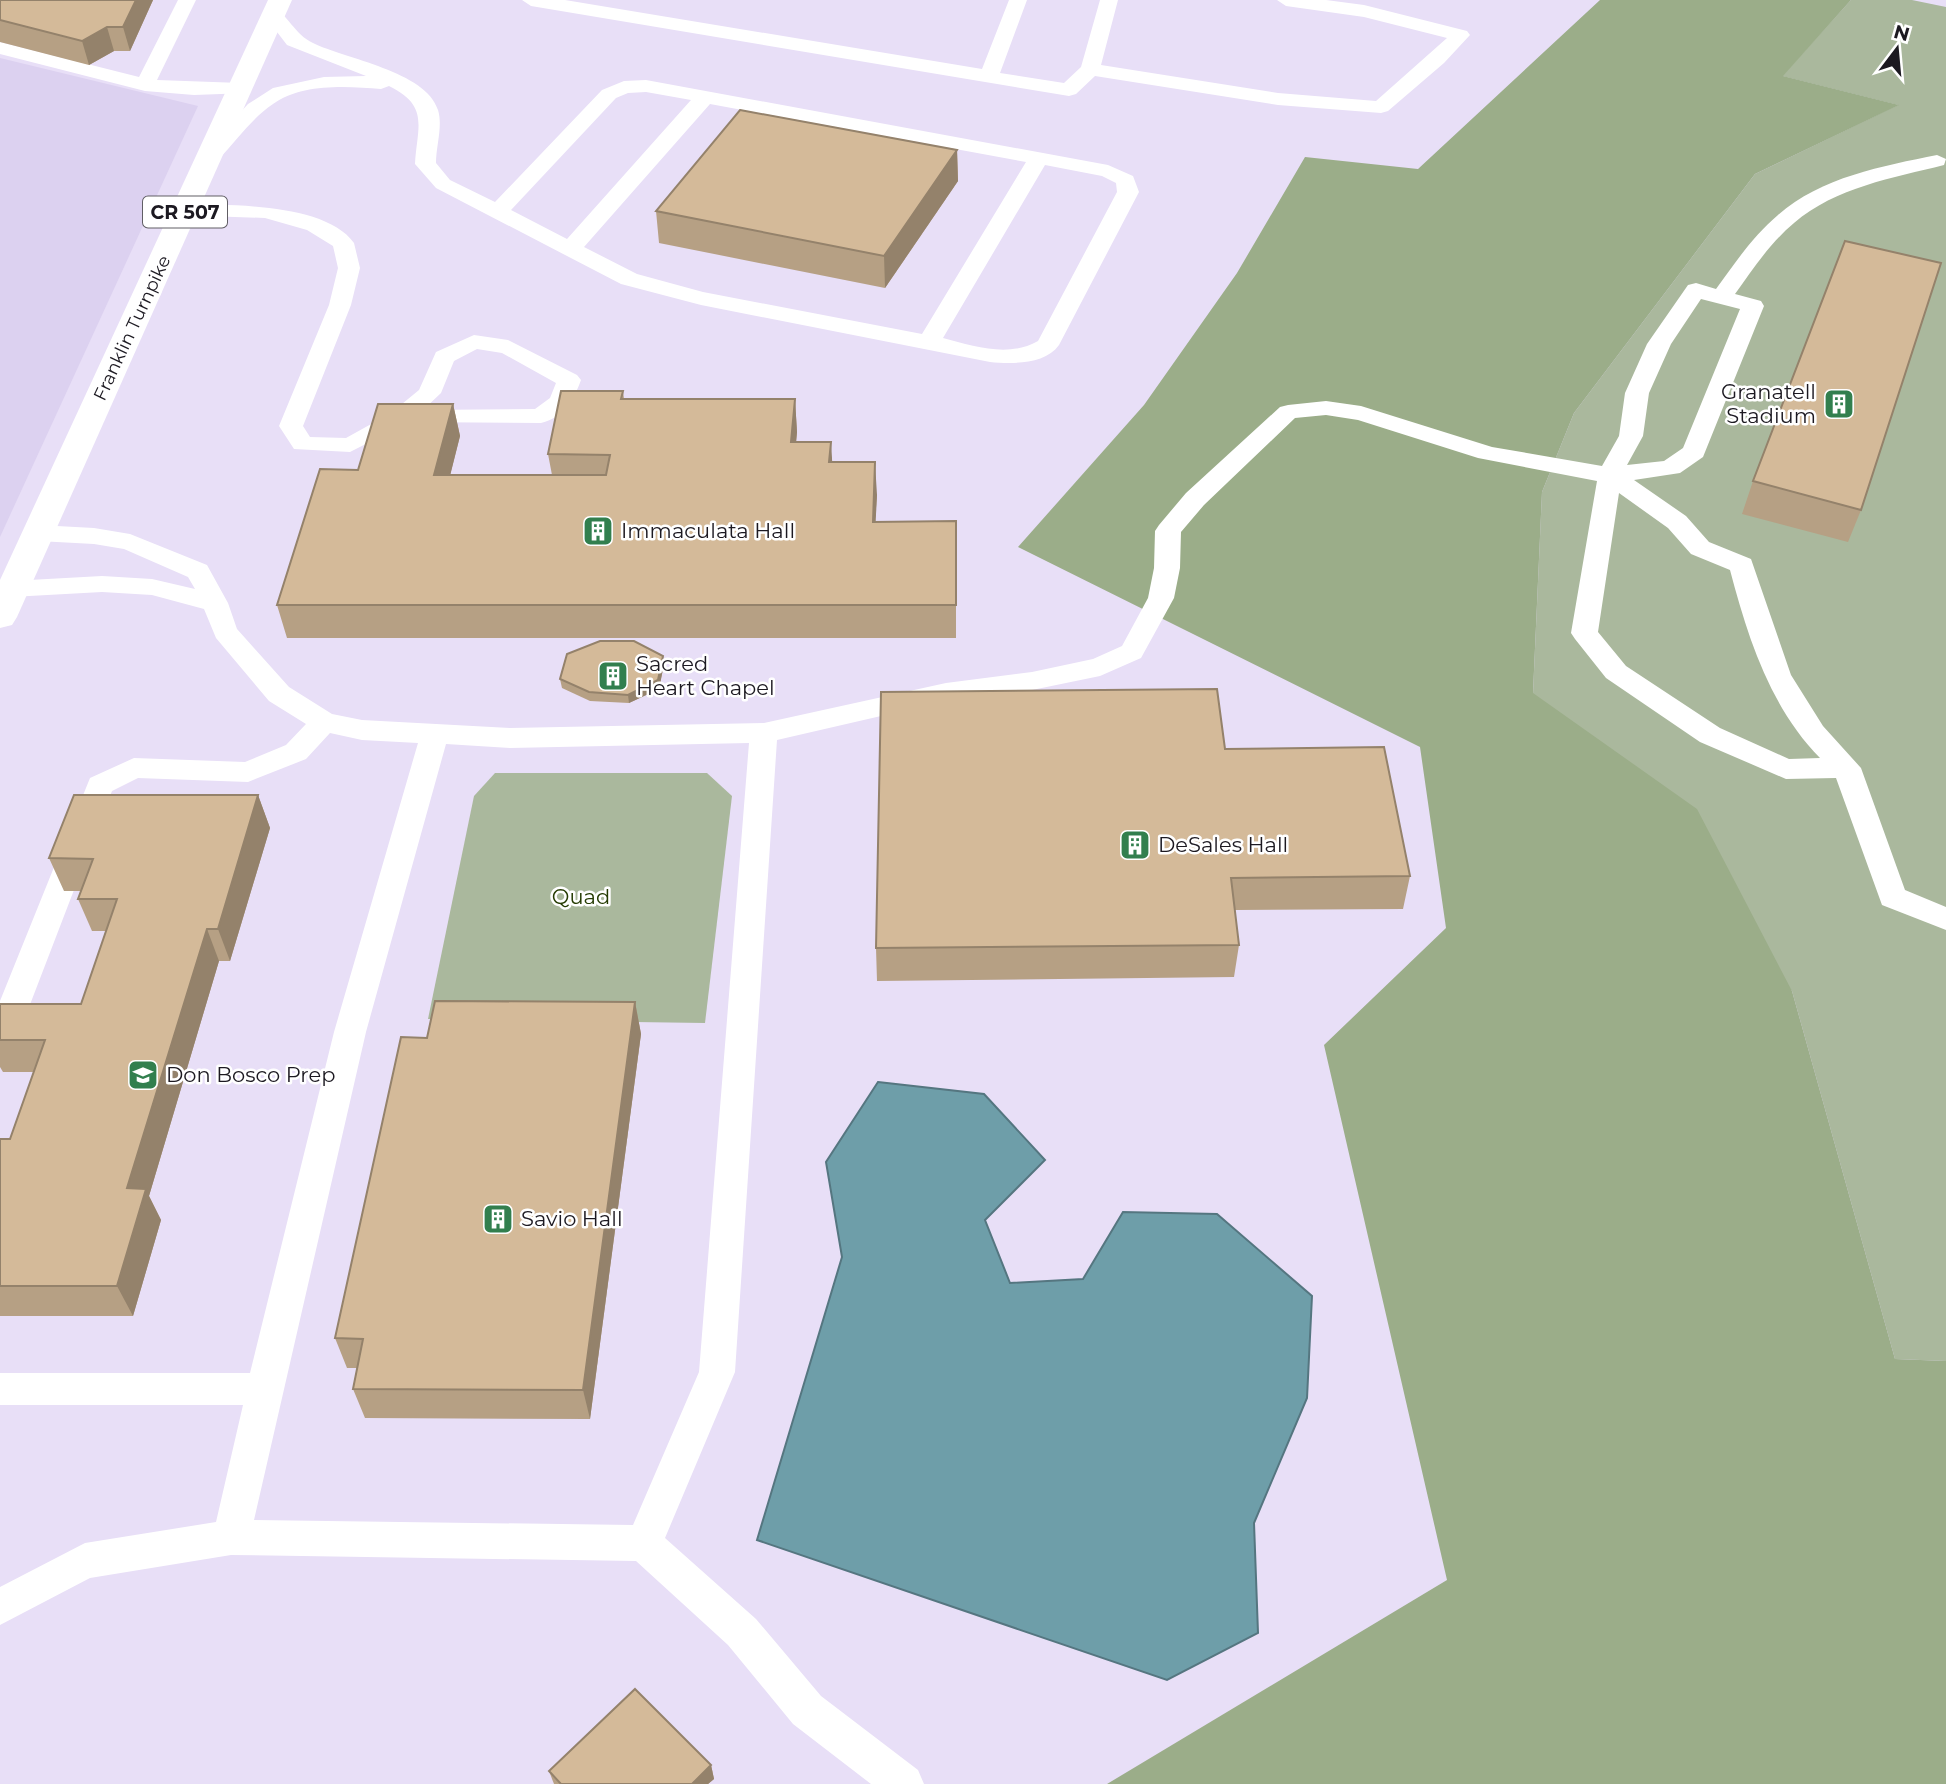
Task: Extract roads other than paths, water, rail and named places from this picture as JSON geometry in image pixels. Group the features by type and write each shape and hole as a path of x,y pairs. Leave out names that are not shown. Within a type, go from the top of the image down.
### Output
{"main road":[{"name":"Franklin Turnpike","path":"6,603 277,8"}],"lane":[{"path":"145,85 187,0"},
{"path":"531,0 1069,90 1090,69 1109,0"},
{"path":"989,76 1018,0"},
{"path":"1090,69 1278,99 1381,107 1437,59 1460,35 1364,11 1286,0"},
{"path":"277,8 291,39 371,70 403,86 427,105 430,125 425,143 425,164 443,184 497,213 629,279 701,298 1009,358 1036,354 1047,345 1128,192 1126,180 1108,171 646,86 624,87 609,94 497,213"},
{"path":"0,47 145,85 241,89"},
{"path":"212,155 268,97 290,89 339,82 374,82 403,86"},
{"path":"570,249 705,97"},
{"path":"929,342 1039,158"},
{"path":"1721,297 1772,231 1807,203 1881,173 1937,161"},
{"path":"186,210 265,212 315,225 343,243 349,268 340,305 290,426 303,444 350,445 399,418 429,393 444,356 474,342 508,347 569,380 561,402 541,416 399,418"},
{"path":"38,533 94,536 130,542 198,571 215,603 225,632 279,694 324,722 362,730 510,737 764,733 946,692 1032,681 1100,667 1132,652 1161,598 1167,568 1168,531 1195,499 1288,412 1326,408 1361,413 1486,453 1559,468 1611,474 1671,468 1694,452 1754,306 1696,290 1659,344 1637,393 1631,436 1611,474 1584,634 1616,672 1710,735 1786,769 1847,768"},
{"path":"1611,474 1677,522 1700,548 1742,565 1756,620 1785,688 1812,732 1847,768 1893,897 1946,919"},
{"path":"6,603 102,584 152,587 215,603"},
{"path":"0,1041 100,785 134,768 248,772 296,752 324,722"},
{"path":"231,1537 290,1270 347,1045 397,853 435,733"},
{"path":"644,1543 717,1372 764,733"},
{"path":"0,1389 264,1389"},
{"path":"0,1607 85,1561 231,1537 644,1543 742,1632 807,1710 904,1784"}],"place":[{"name":"Granatell Stadium","path":"1839,404"},
{"name":"Immaculata Hall","path":"598,531"},
{"name":"Sacred Heart Chapel","path":"613,676"},
{"name":"DeSales Hall","path":"1135,845"},
{"name":"Don Bosco Prep","path":"143,1075"},
{"name":"Savio Hall","path":"498,1219"}],"park label":[{"name":"Quad","path":"581,897"}]}
